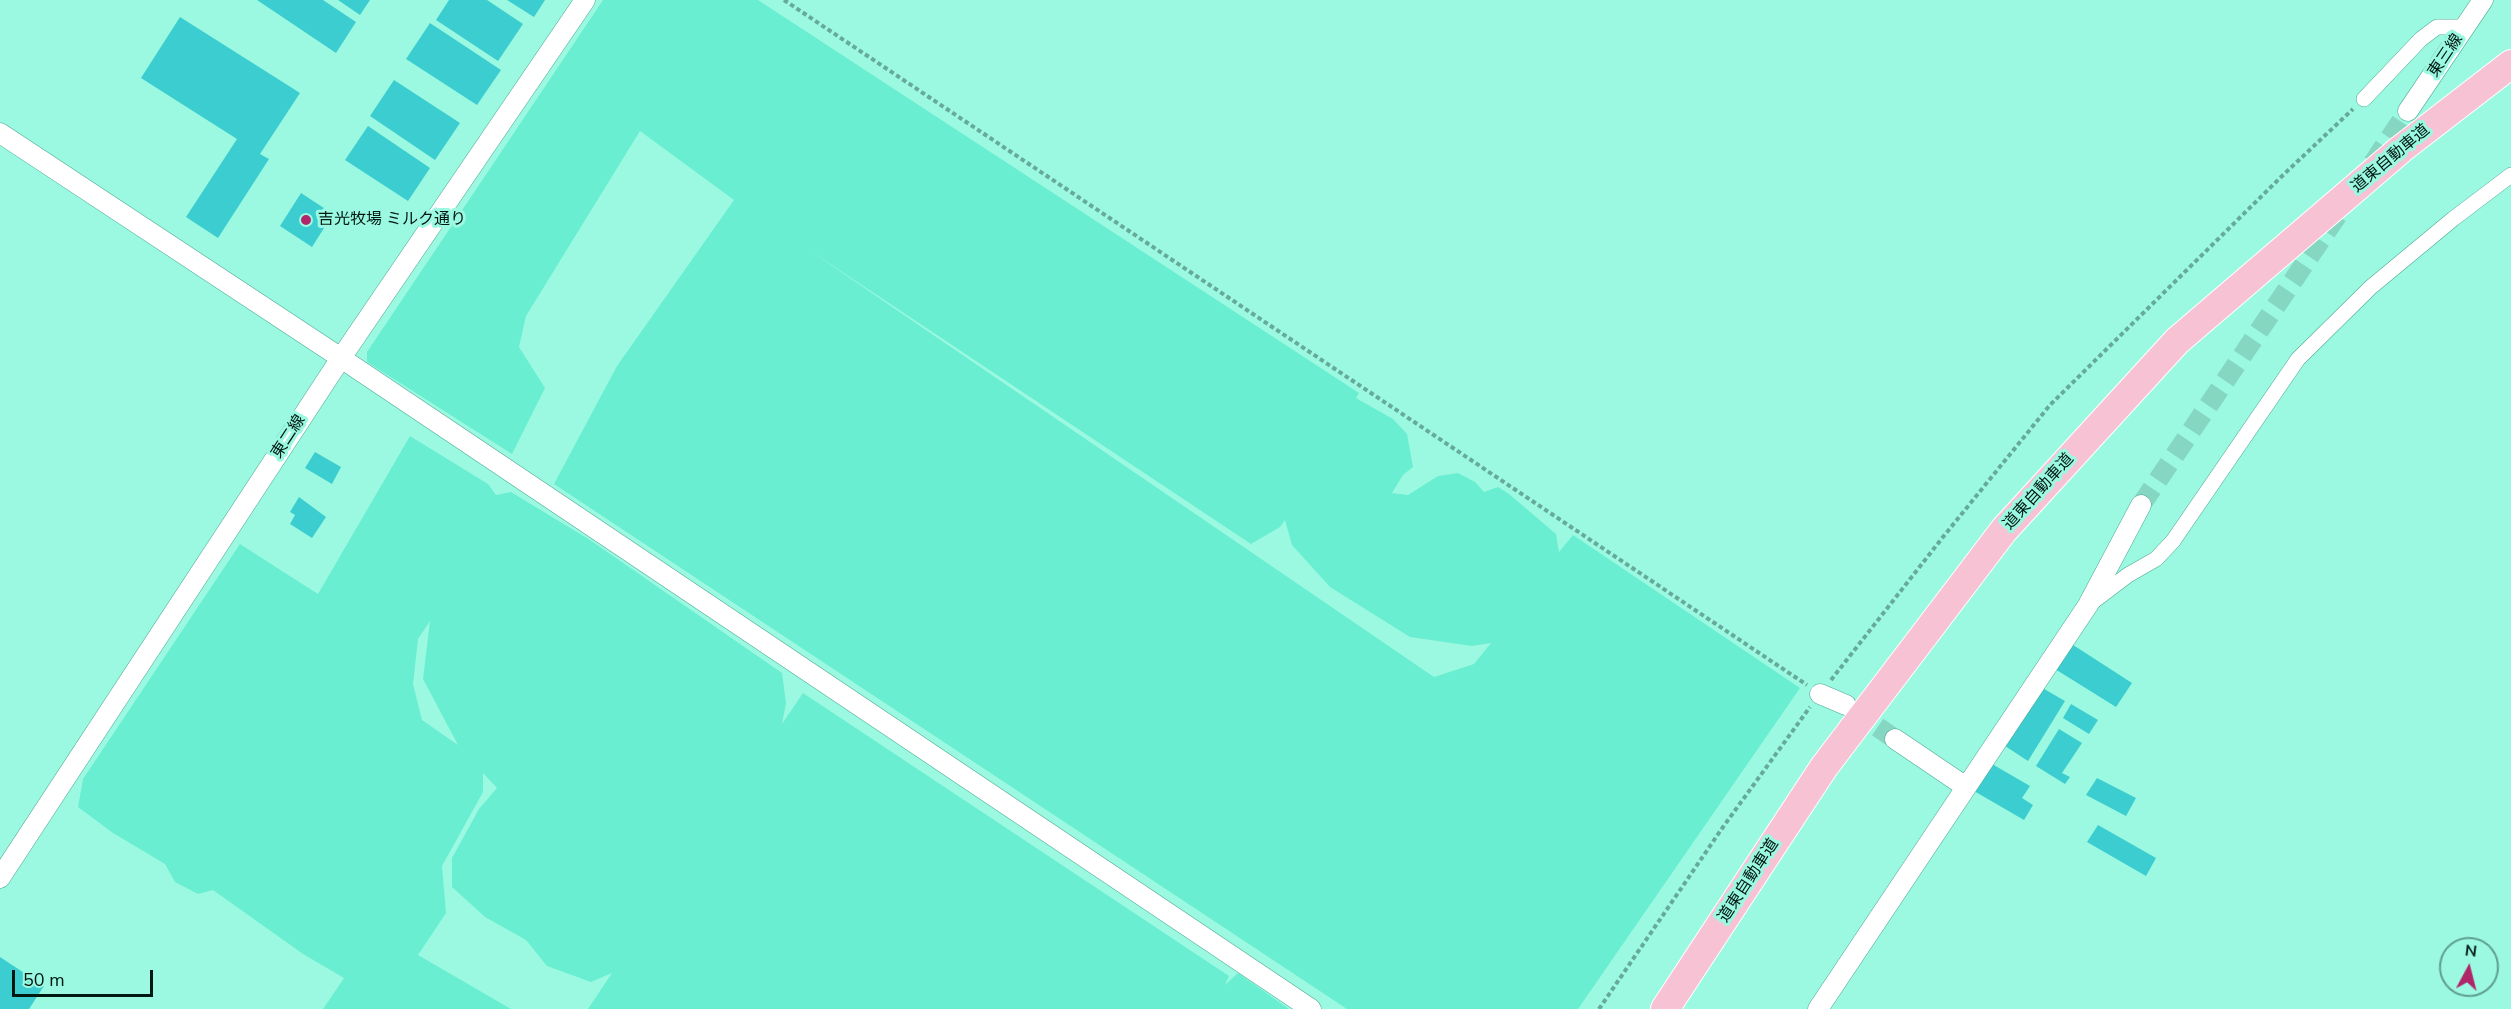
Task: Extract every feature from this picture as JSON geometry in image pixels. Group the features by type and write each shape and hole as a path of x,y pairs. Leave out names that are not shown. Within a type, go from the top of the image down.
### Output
{"highway":[{"name":"道東自動車道","path":"1665,1009 1824,767 2004,530 2177,341 2401,149 2511,64"}],"street":[{"name":"東二線","path":"0,878 341,358 585,0"},
{"name":"東三線","path":"2408,111 2483,0"},
{"path":"2364,99 2421,39 2437,27 2465,27"},
{"path":"0,133 341,358 1311,1009"},
{"path":"2088,605 2128,575 2156,560 2174,541 2298,359 2371,287 2453,219 2511,175"},
{"path":"1818,1009 2088,605 2140,505"},
{"path":"1820,694 1846,705"},
{"path":"1895,739 1966,787"}],"path":[{"path":"784,0 1820,694"},
{"path":"1599,1009 1723,827 1820,694 1936,545 2050,405 2281,177 2364,99"}],"green space":[{"path":"603,0 758,0 1359,393 1356,398 1393,419 1407,434 1413,467 1403,475 1392,493 1408,495 1438,476 1458,473 1475,482 1484,492 1498,487 1556,534 1559,552 1573,535 1800,688 1578,1009 1347,1009 554,484 617,366 734,200 640,131 526,316 519,347 545,388 512,454 367,362 367,352","holes":["806,248 1251,544 1280,527 1285,520 1292,545 1330,587 1410,637 1472,646 1491,643 1474,664 1434,677"]},
{"path":"410,436 488,484 496,495 511,492 590,540 782,673 786,703 782,724 803,693 1229,976 1225,985 1238,973 1289,1009 588,1009 612,973 591,982 547,966 526,940 485,917 452,887 452,858 479,809 497,788 483,773 483,792 442,866 446,913 418,955 511,1009 323,1009 344,978 303,954 213,890 198,894 175,882 165,864 113,833 78,807 83,779 240,544 318,594","holes":["430,621 423,679 458,745 422,720 413,684 418,639"]}],"building":[{"path":"257,0 323,0 356,22 336,53"},
{"path":"338,0 370,0 360,15"},
{"path":"449,0 487,0 523,24 498,61 436,20"},
{"path":"507,0 545,0 534,17"},
{"path":"180,17 300,93 260,154 269,159 218,238 186,217 237,139 141,78"},
{"path":"430,23 501,70 477,105 406,59"},
{"path":"394,80 460,123 435,160 370,116"},
{"path":"368,126 430,168 408,201 345,160"},
{"name":"吉光牧場 ミルク通り","path":"301,193 333,214 312,247 280,226"},
{"path":"315,452 341,467 332,484 305,468"},
{"path":"299,497 326,517 312,538 290,524 295,515 290,512"},
{"path":"2070,643 2132,683 2116,707 2055,669"},
{"path":"2039,686 2065,701 2028,761 2002,744"},
{"path":"2071,704 2098,720 2089,734 2063,718"},
{"path":"2059,729 2082,743 2062,773 2070,777 2065,784 2036,766"},
{"path":"1992,764 2030,786 2022,798 2033,805 2024,820 1974,791"},
{"path":"2097,778 2136,798 2126,816 2086,795"},
{"path":"2098,825 2156,858 2146,876 2087,842"},
{"path":"0,957 44,986 29,1009 0,1009"}],"tunnel":[{"path":"2373,163 2408,111"},
{"path":"2141,505 2341,210"},
{"path":"1853,710 1895,739"}],"place":[{"name":"吉光牧場 ミルク通り","path":"306,220"}]}
